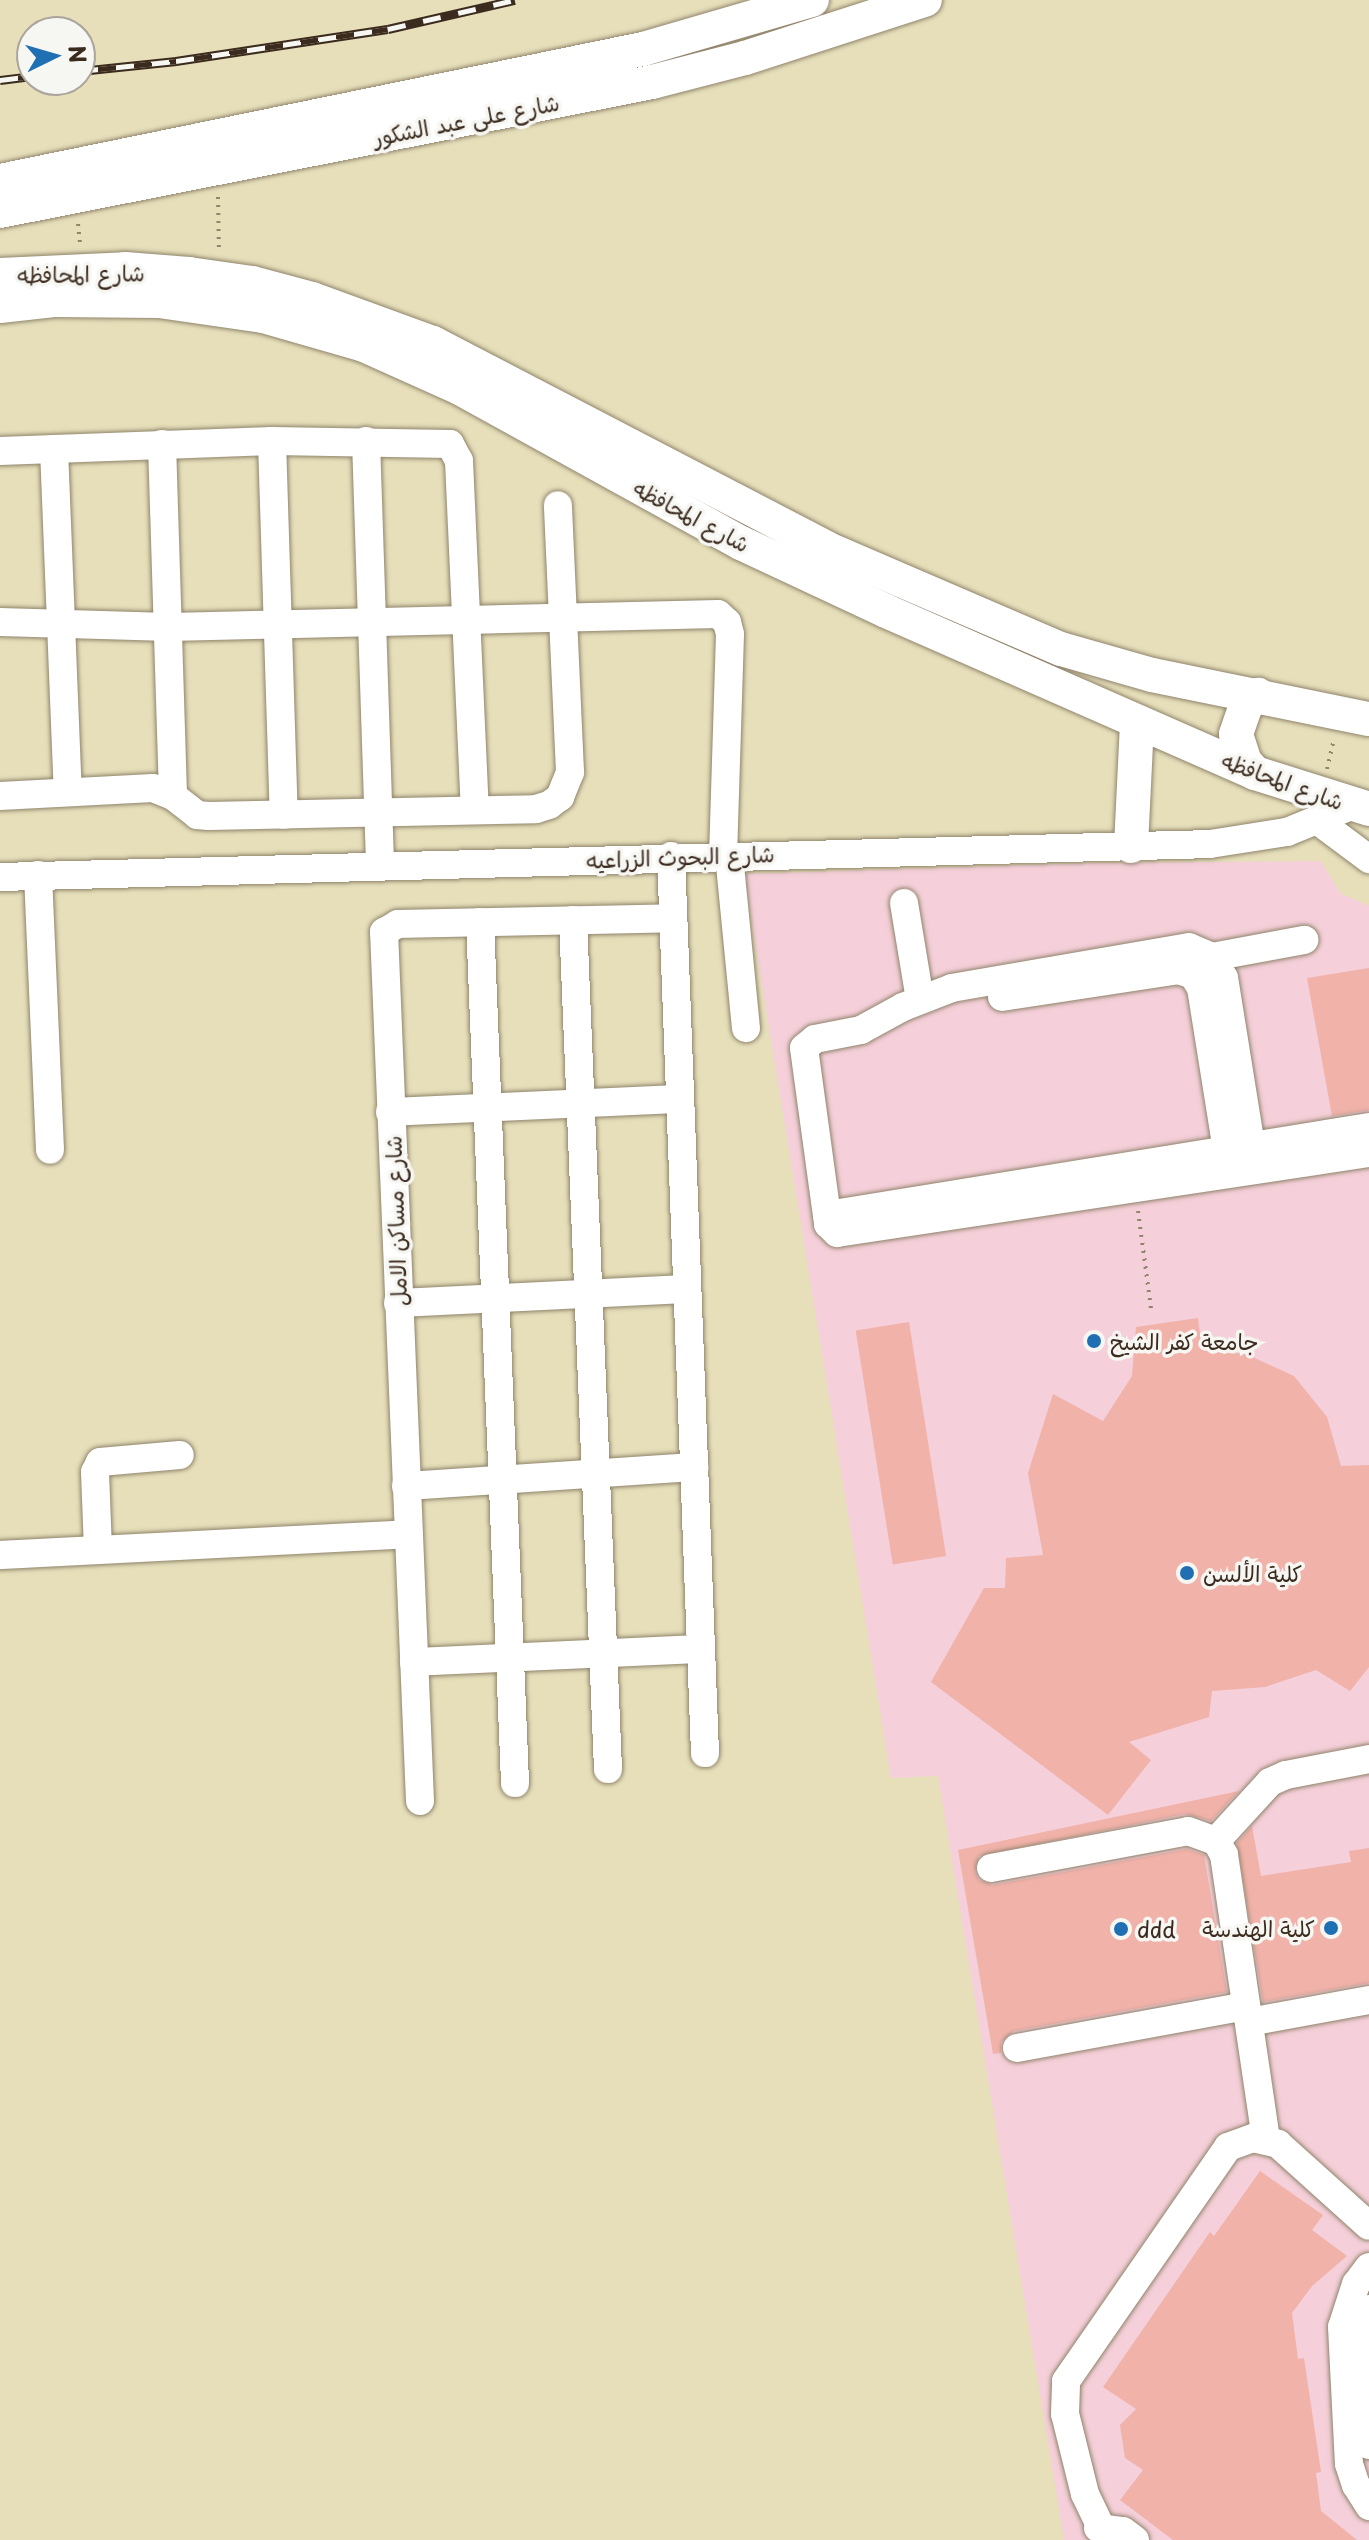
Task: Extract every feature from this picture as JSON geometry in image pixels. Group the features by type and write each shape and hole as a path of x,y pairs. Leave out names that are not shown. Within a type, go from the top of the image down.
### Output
{"main road":[{"name":"شارع على عبد الشكور","path":"0,181 643,49 812,0"},
{"name":"شارع على عبد الشكور","path":"0,211 652,82 745,58 925,0"},
{"name":"شارع المحافظه","path":"0,275 125,269 219,279 312,299 433,343 826,548 1061,649 1152,675 1355,716"},
{"name":"شارع المحافظه","path":"0,306 67,300 159,301 263,316 364,345 460,388 741,543 1137,723 1255,773 1319,808 1361,807"},
{"path":"1255,773 1245,762 1236,734 1246,705 1258,695"},
{"path":"1131,846 1137,723"}],"street":[{"path":"272,441 284,815"},
{"path":"0,451 272,441 440,441 450,444 457,451 475,810"},
{"path":"366,441 380,865"},
{"path":"162,444 173,796"},
{"path":"54,449 68,792"},
{"path":"0,796 153,788 173,796 197,815 536,809 560,797 567,786 570,772 558,505"},
{"path":"0,622 169,627 718,614 727,622 730,634 726,855 746,1028"},
{"path":"1319,808 1369,859"},
{"name":"شارع البحوث الزراعيه","path":"0,877 1249,841 1319,808"},
{"path":"671,856 705,1753"},
{"path":"38,875 50,1150"},
{"path":"904,903 927,999"},
{"name":"شارع مساكن الامل","path":"420,1801 384,932 398,924 673,918"},
{"path":"573,920 608,1769"},
{"path":"480,922 515,1783"},
{"path":"1202,966 1304,940"},
{"path":"1239,1148 1224,978 1202,966 1189,947 965,984 861,1030 815,1039 804,1048 827,1215 832,1229 845,1233 1369,1153"},
{"path":"390,1112 680,1099"},
{"path":"827,1215 1369,1127"},
{"path":"398,1303 687,1289"},
{"path":"98,1550 95,1472 100,1462 180,1455"},
{"path":"406,1486 694,1467"},
{"path":"0,1555 408,1534"},
{"path":"414,1662 701,1649"},
{"path":"1216,1841 1270,1782 1286,1775 1369,1759"},
{"path":"991,1868 1188,1831 1216,1841 1224,1855 1266,2139"},
{"path":"1017,2048 1247,2014 1369,2000"},
{"path":"1135,2540 1123,2531 1103,2534 1085,2494 1065,2414 1066,2381 1228,2147 1240,2141 1266,2139 1278,2144 1369,2226"},
{"path":"1369,2267 1356,2284 1342,2327 1349,2464 1356,2485 1369,2506"},
{"path":"1369,2309 1364,2330 1369,2445"}],"path":[{"path":"217,169 219,279"},
{"path":"76,197 83,270"},
{"path":"1319,808 1355,716"},
{"path":"1135,1188 1151,1309"}],"shaded area":[{"name":"جامعة كفر الشيخ","path":"1321,861 1340,893 1369,906 1369,2540 1064,2540 938,1776 891,1778 744,874 1092,863"}],"building":[{"path":"1369,968 1369,1110 1332,1116 1307,978"},
{"name":"كلية الألسن","path":"1198,1318 1202,1350 1246,1354 1294,1376 1327,1417 1341,1466 1369,1465 1369,1667 1350,1691 1316,1670 1265,1687 1212,1691 1209,1717 1129,1742 1151,1760 1108,1815 931,1682 984,1588 1005,1588 1006,1558 1043,1555 1028,1473 1053,1394 1103,1421 1132,1376 1136,1327"},
{"path":"909,1322 946,1556 893,1565 856,1330"},
{"name":"ddd","path":"1239,1791 1211,1821 1185,1814 979,1856 975,1872 979,1880 993,1885 1187,1849 1204,1855 1227,1992 1014,2031 1001,2042 1001,2053 993,2054 958,1850"},
{"path":"1252,1826 1261,1876 1351,1862 1349,1851 1369,1848 1369,1983 1263,2002 1237,1843"},
{"path":"1260,2171 1323,2215 1312,2230 1347,2256 1312,2286 1292,2313 1298,2359 1304,2358 1321,2472 1316,2473 1321,2511 1357,2540 1173,2540 1120,2500 1143,2470 1125,2458 1120,2425 1136,2409 1103,2387 1210,2232 1214,2236"}],"railway":[{"path":"96,69 176,61 388,29 515,0"},
{"path":"0,80 16,78"}],"place":[{"name":"جامعة كفر الشيخ","path":"1094,1341"},
{"name":"كلية الألسن","path":"1187,1573"},
{"name":"كلية الهندسة","path":"1331,1928"},
{"name":"ddd","path":"1121,1929"}]}
